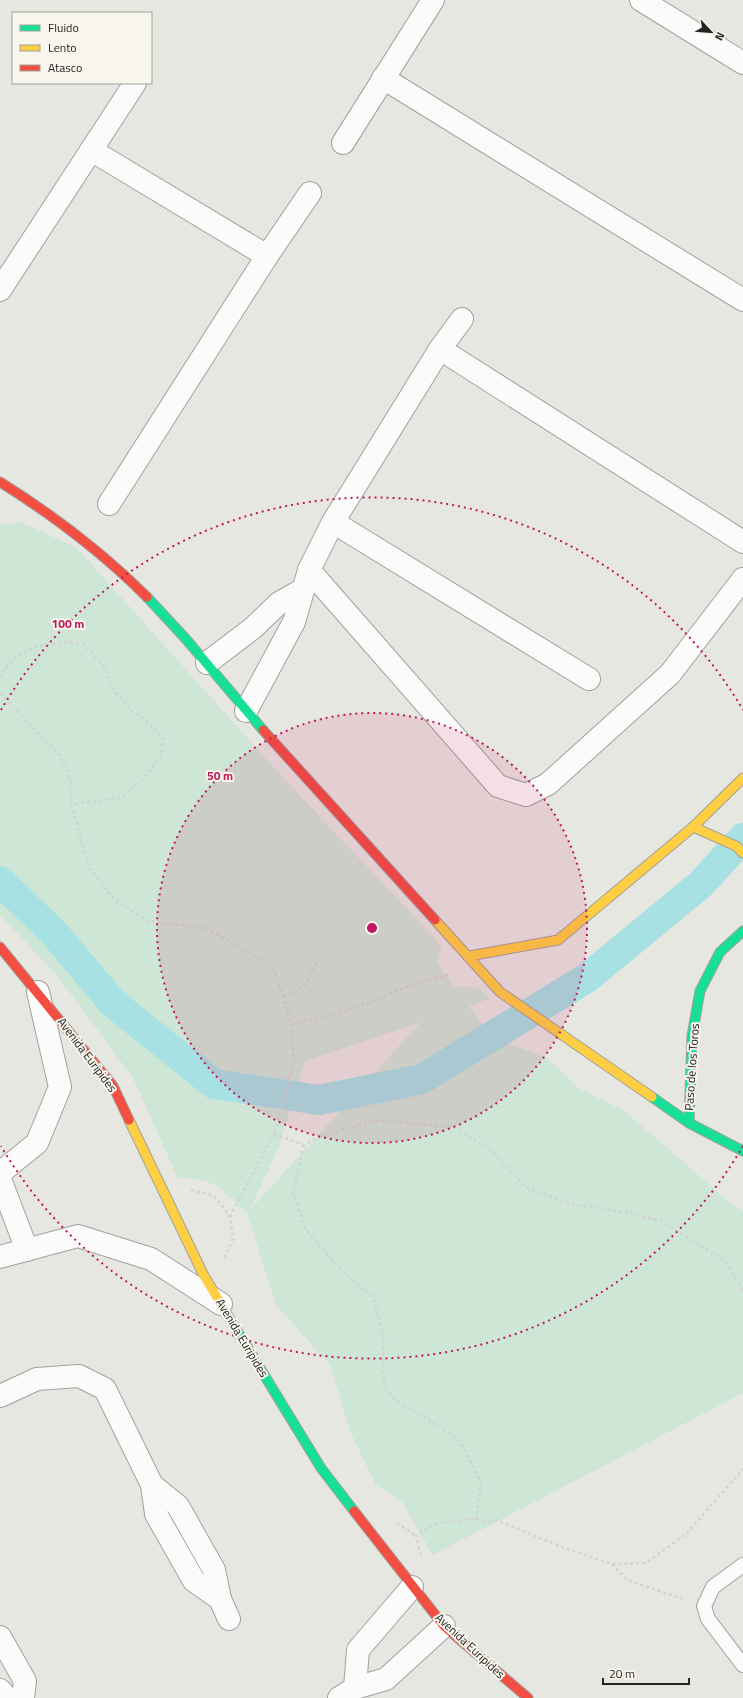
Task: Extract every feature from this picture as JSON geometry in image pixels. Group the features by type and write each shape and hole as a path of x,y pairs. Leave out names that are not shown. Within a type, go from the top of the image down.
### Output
{"street":[{"path":"343,143 433,0"},
{"path":"641,0 743,63"},
{"path":"383,78 743,300"},
{"path":"0,290 134,84"},
{"path":"91,150 267,256"},
{"path":"109,504 267,256 310,193"},
{"path":"246,711 294,622 309,570 333,522 440,349 462,319"},
{"path":"440,349 743,542"},
{"path":"0,482 25,497 80,536 146,596 207,663 246,711 500,992 689,1123 743,1151"},
{"path":"13,500 25,497"},
{"path":"333,522 589,680"},
{"path":"309,570 498,786 526,795 548,784 670,674 743,580"},
{"path":"207,663 252,628 279,603 302,590"},
{"path":"469,956 558,940 693,827 743,778"},
{"path":"693,827 736,846 743,853"},
{"name":"Paso de los Toros","path":"689,1123 692,1036 700,991 720,952 743,931"},
{"name":"Avenida Euripides","path":"0,947 114,1086 204,1274 321,1468 412,1587 444,1626 528,1698"},
{"path":"0,1173 37,1143 60,1087 38,992"},
{"path":"0,1179 27,1250"},
{"path":"0,1257 78,1236 151,1259 221,1304"},
{"path":"0,1396 37,1379 79,1376 105,1389 152,1485 178,1506 214,1570 220,1600 230,1619"},
{"path":"347,1693 358,1650 412,1587"},
{"path":"347,1693 386,1679 444,1626"},
{"path":"0,1637 25,1681 23,1698"},
{"path":"0,1690 7,1698"}],"lane":[{"path":"743,1565 713,1588 704,1606 708,1619 743,1664"}],"path":[{"path":"0,678 3,670 16,656 34,647 66,642 83,644 103,665 114,691 133,712 149,723 163,738 161,756 142,780 120,798 71,804"},
{"path":"0,693 60,756 72,784 71,804 89,867 113,898 147,921 206,928 273,967 292,1025 294,1062 274,1134 230,1216"},
{"path":"283,997 303,988 317,961"},
{"path":"292,1025 348,1011 413,984 478,967"},
{"path":"476,1519 481,1483 460,1441 439,1426 398,1402 384,1387 383,1335 373,1297 344,1273 306,1230 293,1192 304,1145 314,1139 373,1120 453,1127 491,1150 525,1187 576,1205 625,1212 661,1221 724,1261 743,1290"},
{"path":"274,1134 304,1145"},
{"path":"166,1197 190,1190 214,1196 230,1216 233,1239 223,1260 204,1274"},
{"path":"422,1559 416,1536 434,1524 476,1519 499,1521 564,1548 612,1564 646,1563 687,1533 743,1469"},
{"path":"612,1564 627,1580 704,1606"}],"green space":[{"path":"21,522 77,548 276,770 442,946 437,963 454,986 480,988 489,999 469,1006 491,1037 547,1058 578,1088 623,1110 734,1206 743,1210 743,1393 433,1555 402,1502 376,1485 350,1431 330,1365 276,1305 247,1213 217,1185 197,1179 178,1178 133,1078 59,978 0,915 0,525","holes":["421,1022 249,1211 279,1147 305,1061"]}],"waterway":[{"path":"0,881 54,933 113,1003 214,1084 319,1100 422,1079 587,978 701,884 743,838"}],"traffic: fast":[{"path":"147,597 185,638 263,730"},
{"path":"689,1123 692,1036 700,991 720,952 743,931"},
{"path":"652,1097 689,1123 743,1151"},
{"path":"222,1306 321,1468 354,1511"}],"traffic: slow":[{"path":"469,956 558,940 693,827 743,778"},
{"path":"693,827 736,846 743,853"},
{"path":"435,920 500,992 652,1097"},
{"path":"129,1120 203,1274 222,1306"}],"traffic: jam":[{"path":"0,482 76,535 130,580 147,597"},
{"path":"263,730 435,920"},
{"path":"0,947 113,1086 129,1120"},
{"path":"354,1511 444,1626 528,1698"}]}
